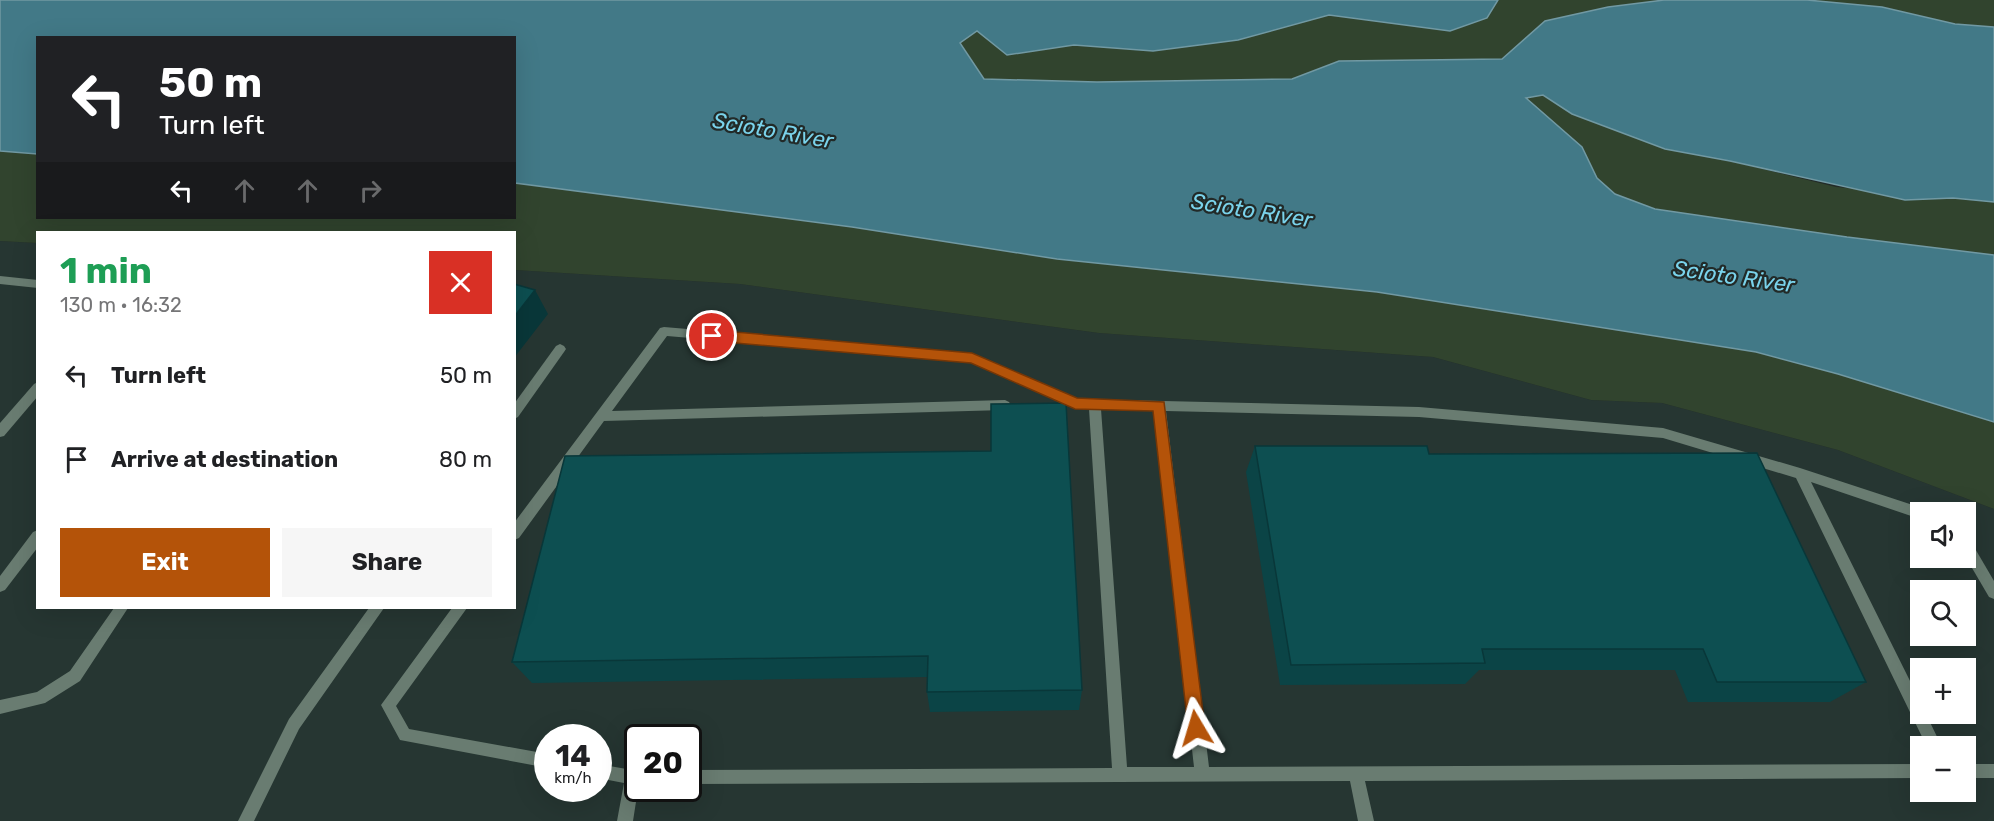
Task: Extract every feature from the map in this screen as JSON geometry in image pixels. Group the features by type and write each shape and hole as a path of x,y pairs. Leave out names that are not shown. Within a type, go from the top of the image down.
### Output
{"lane":[{"path":"0,280 36,284"},
{"path":"516,531 664,332 972,358 1075,404"},
{"path":"516,411 560,350"},
{"path":"0,432 36,389"},
{"path":"1095,404 1120,775"},
{"path":"1040,405 1095,404 1419,412 1663,433 1800,473 1910,510"},
{"path":"602,416 1016,405"},
{"path":"1160,406 1202,774"},
{"path":"1800,473 1930,736"},
{"path":"0,586 36,539"},
{"path":"1976,563 1994,593"},
{"path":"0,706 40,698 75,676 120,609"},
{"path":"246,821 294,724 376,609"},
{"path":"459,609 388,705 405,735 534,758"},
{"path":"702,777 1910,771"},
{"path":"1976,771 1994,771"},
{"path":"1356,774 1366,821"},
{"path":"625,821 629,802"}],"shaded area":[{"path":"0,241 36,243 36,609 516,609 516,270 740,284 1099,333 1433,357 1591,400 1662,403 1838,450 1975,502 1910,502 1910,568 1976,568 1976,502 1994,509 1994,821 0,821"}],"green space":[{"path":"1498,0 1664,0 1608,7 1518,46 1502,59 1339,61 1292,79 1097,82 984,79 960,43 977,31 1007,55 1074,45 1153,51 1238,40 1329,15 1450,31 1487,18"},
{"path":"1807,0 1994,0 1994,27 1955,24 1882,7"},
{"path":"1543,95 1572,114 1665,149 1730,161 1836,187 1994,202 1994,255 1847,237 1655,209 1615,194 1597,178 1581,147 1526,98"},
{"path":"0,151 36,154 36,219 516,219 516,183 852,227 1057,259 1377,292 1756,352 1838,374 1994,422 1994,509 1838,450 1662,403 1591,400 1433,357 1099,333 740,284 516,270 516,231 36,231 36,243 0,241"}],"water":[{"name":"Scioto River","path":"0,0 1498,0 1487,18 1450,31 1329,15 1238,40 1153,51 1074,45 1007,55 977,31 960,43 984,79 1097,82 1292,79 1339,61 1502,59 1545,21 1608,7 1664,0 1807,0 1882,7 1955,24 1994,27 1994,202 1953,198 1905,200 1665,149 1572,114 1543,95 1526,98 1582,147 1597,178 1615,194 1655,209 1847,237 1994,255 1994,422 1838,374 1756,352 1377,292 1057,259 852,227 516,183 516,36 36,36 36,154 0,151"}],"building":[{"path":"516,285 535,290 516,314"},
{"path":"1066,403 1082,690 927,692 928,656 512,662 565,456 991,451 991,404"},
{"path":"1255,446 1427,446 1429,454 1757,453 1866,682 1717,682 1703,649 1482,649 1485,663 1291,665"}],"route":[{"path":"712,336 972,358 1075,404 1160,406 1196,728"}]}
